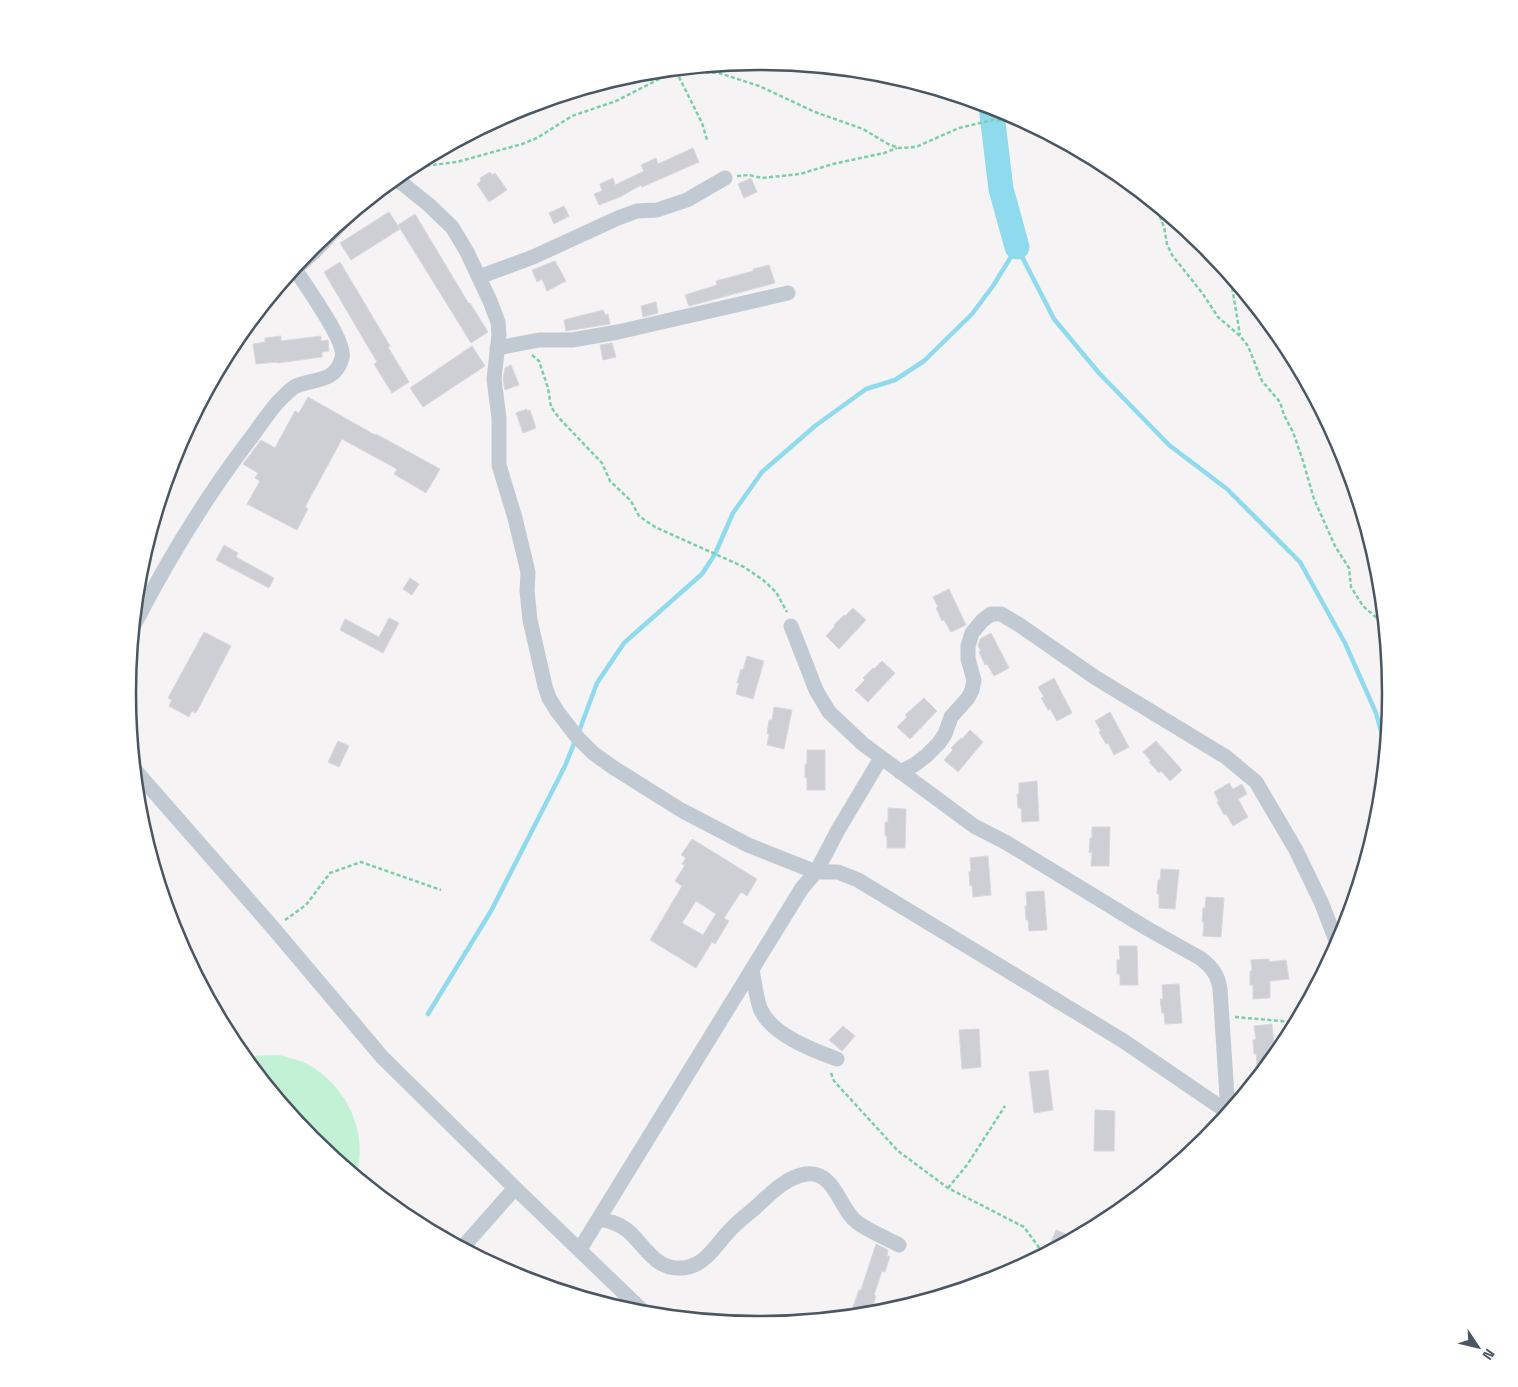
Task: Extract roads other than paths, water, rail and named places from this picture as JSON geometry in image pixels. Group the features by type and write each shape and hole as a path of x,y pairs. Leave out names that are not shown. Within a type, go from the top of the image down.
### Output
{"street":[{"path":"479,277 533,257 618,218 637,211 657,210 687,200 725,178"},
{"path":"401,183 429,205 452,227 467,252 498,322 499,335 494,379 499,418 499,465 515,518 528,572 527,590 530,620 544,686 553,704 577,736 593,753 614,768 681,810 748,845 816,872 838,872 858,880 1122,1040 1224,1109"},
{"path":"141,612 166,565 190,526 232,463 277,403 294,386 326,379 336,370 343,357 341,344 334,330 296,276"},
{"path":"497,348 539,340 572,340 618,332 788,293"},
{"path":"900,772 926,756 945,734 951,717 968,698 972,690 974,680 968,659 968,646 972,633 991,614 1001,614 1096,678 1226,757 1256,782 1296,850 1322,904 1334,935"},
{"path":"792,626 816,690 829,712 843,727 880,758 974,826 1007,843 1208,964 1215,972 1218,981 1228,1105"},
{"path":"580,1249 802,888 816,872 880,758"},
{"path":"141,777 274,929 382,1057 638,1305"},
{"path":"752,969 760,1007 774,1028 821,1053 837,1059"},
{"path":"599,1219 615,1222 628,1231 646,1252 661,1263 677,1268 693,1266 708,1256 732,1228 781,1185 794,1177 808,1174 821,1177 830,1184 838,1194 849,1215 858,1224 899,1245"},
{"path":"466,1244 515,1188"}],"waterway":[{"path":"992,115 1001,189 1017,247"},
{"path":"1017,247 1054,319 1099,373 1169,445 1227,489 1300,562 1345,643 1376,713 1381,731"},
{"path":"578,734 597,683 624,643 702,574 715,554 733,513 762,472 815,426 866,389 895,380 924,361 972,314 993,286 1017,247"},
{"path":"428,1014 491,911 565,766 575,741"}]}
